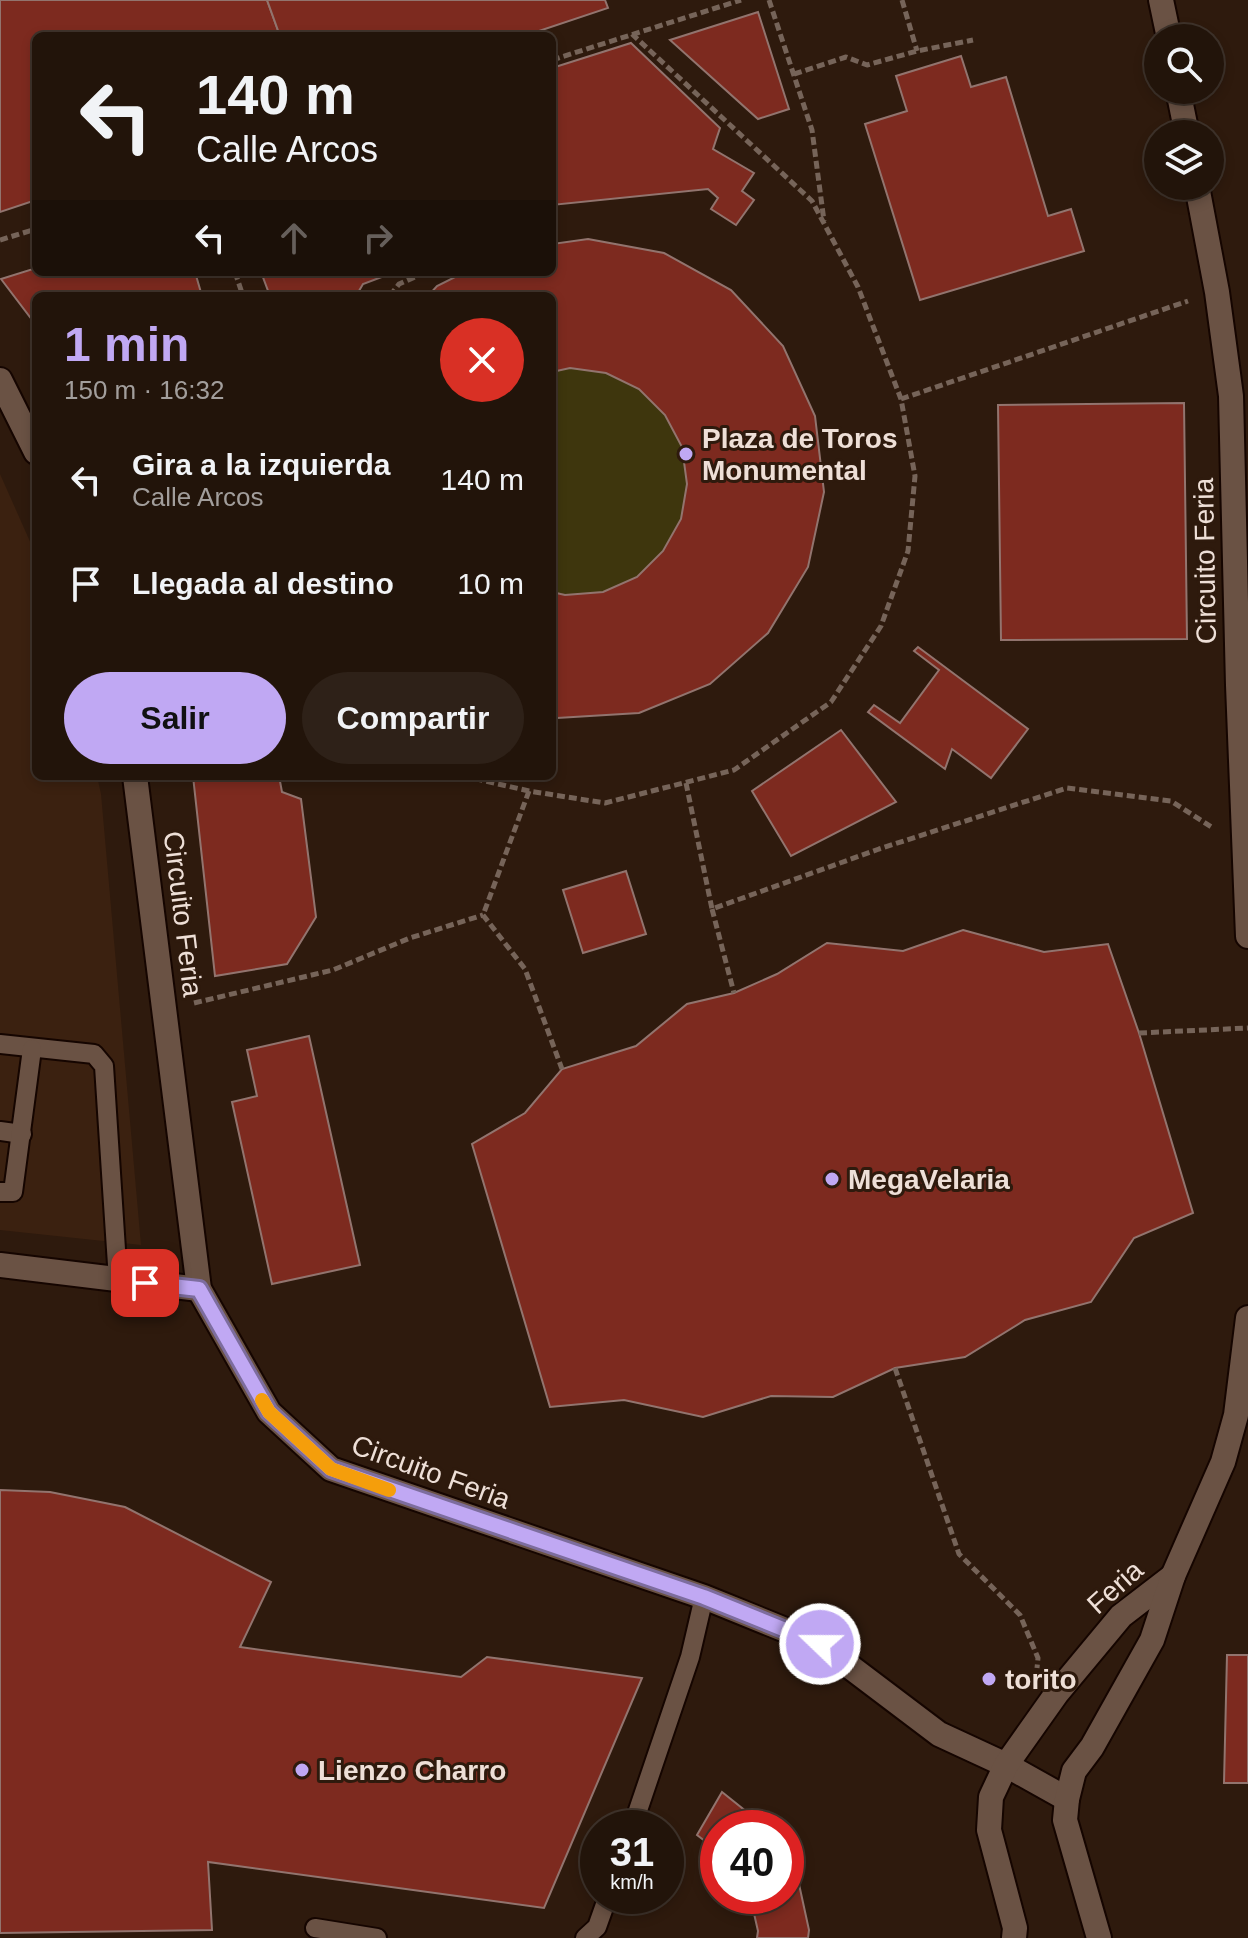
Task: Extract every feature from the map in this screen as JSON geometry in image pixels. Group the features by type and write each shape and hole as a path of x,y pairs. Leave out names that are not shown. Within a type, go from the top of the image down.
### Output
{"street":[{"path":"1161,0 1166,24"},
{"name":"Circuito Feria","path":"1200,200 1217,292 1231,396 1248,936"},
{"path":"0,380 32,444"},
{"name":"Circuito Feria","path":"136,780 199,1289 269,1412 331,1469 704,1597 820,1644 939,1734 1006,1765 1067,1799"},
{"path":"0,1265 199,1289"},
{"path":"1173,1576 1223,1462 1236,1415 1248,1318"},
{"name":"Feria","path":"1014,1938 1015,1928 989,1830 991,1797 1006,1765 1057,1693 1121,1616 1173,1576"},
{"name":"Feria","path":"1067,1799 1074,1771 1092,1747 1152,1640 1173,1576"},
{"path":"1067,1799 1065,1820 1099,1938"}],"lane":[{"path":"1238,685 1248,708"},
{"path":"0,1044 94,1054 104,1066 118,1280"},
{"path":"0,1192 13,1192 32,1049"},
{"path":"0,1131 22,1134"},
{"path":"638,1810 690,1657 704,1597"},
{"path":"585,1938 597,1927 602,1914"},
{"path":"315,1928 377,1938"}],"path":[{"path":"556,59 741,0"},
{"path":"769,0 812,130 825,225"},
{"path":"902,0 917,51"},
{"path":"481,780 605,803 734,770 831,702 881,626 908,551 915,476 901,399 858,287 825,225 812,201 632,34"},
{"path":"794,74 846,57 867,65 973,40"},
{"path":"0,240 32,230"},
{"path":"393,292 399,284 417,276"},
{"path":"901,399 1217,292"},
{"path":"686,783 712,909 734,993"},
{"path":"712,909 879,849 1067,788 1171,801 1246,849"},
{"path":"483,915 529,791"},
{"path":"165,1010 333,970 410,938 483,915"},
{"path":"483,915 525,969 562,1069"},
{"path":"1139,1033 1248,1028"},
{"path":"895,1368 959,1554 1020,1615 1038,1658 1036,1673"}],"shaded area":[{"name":"Plaza de Toros Monumental","path":"588,239 664,253 731,290 783,346 815,416 824,492 808,567 768,633 710,684 639,713 556,718 556,292 432,292 437,286 519,276 556,276 556,243"},
{"path":"0,474 32,546 32,780 98,780 101,794 141,1245 0,1230"}],"building":[{"path":"0,0 267,0 279,32 32,32 32,201 0,212"},
{"path":"267,0 605,0 608,8 536,32 279,32"},
{"path":"758,12 789,109 758,119 670,40"},
{"path":"631,43 720,128 713,149 754,173 742,191 754,200 736,225 711,209 718,198 708,189 556,205 556,67"},
{"path":"961,56 971,87 1006,77 1048,216 1071,209 1084,251 920,300 865,124 907,111 896,76"},
{"name":"Plaza de Toros Monumental","path":"588,239 664,253 731,290 783,346 815,416 824,492 808,567 768,633 710,684 639,713 556,718 556,593 603,592 637,577 663,551 681,519 687,484 682,447 665,415 639,389 606,373 570,368 556,371 556,292 432,292 457,276 556,276 556,243"},
{"path":"32,269 32,276 196,276 201,292 32,292 32,320 1,279"},
{"path":"262,276 384,276 363,284 358,292 268,292"},
{"path":"1184,403 1187,639 1001,640 998,405"},
{"path":"918,647 1028,729 991,778 952,749 945,769 868,712 874,705 900,723 939,670 914,651"},
{"path":"841,730 896,802 791,856 752,791"},
{"path":"193,780 280,780 282,792 301,799 316,917 287,964 215,976"},
{"path":"626,871 646,934 583,953 563,890"},
{"name":"MegaVelaria","path":"963,930 1044,952 1108,944 1139,1033 1193,1213 1134,1238 1091,1302 1025,1320 965,1357 895,1368 833,1397 771,1396 703,1417 624,1400 550,1407 472,1144 525,1113 562,1069 636,1046 687,1004 734,993 777,974 827,943 903,951"},
{"path":"309,1036 360,1265 272,1284 232,1102 257,1096 247,1050"},
{"name":"Lienzo Charro","path":"0,1490 50,1492 125,1507 271,1582 240,1647 461,1677 487,1657 642,1678 586,1810 580,1810 580,1824 544,1908 208,1862 212,1930 0,1933"},
{"path":"1227,1655 1248,1655 1248,1783 1224,1783"},
{"path":"722,1792 744,1810 712,1810"},
{"path":"804,1907 808,1938 757,1938 754,1914 804,1914"}],"slow traffic":[{"path":"262,1400 269,1412 331,1469 389,1490"}],"place":[{"name":"Plaza de Toros Monumental","path":"686,454"},
{"name":"MegaVelaria","path":"832,1179"},
{"name":"torito","path":"989,1679"},
{"name":"Lienzo Charro","path":"302,1770"}],"route":[{"path":"145,1283 199,1289 269,1412 331,1469 704,1597 820,1644"}]}
